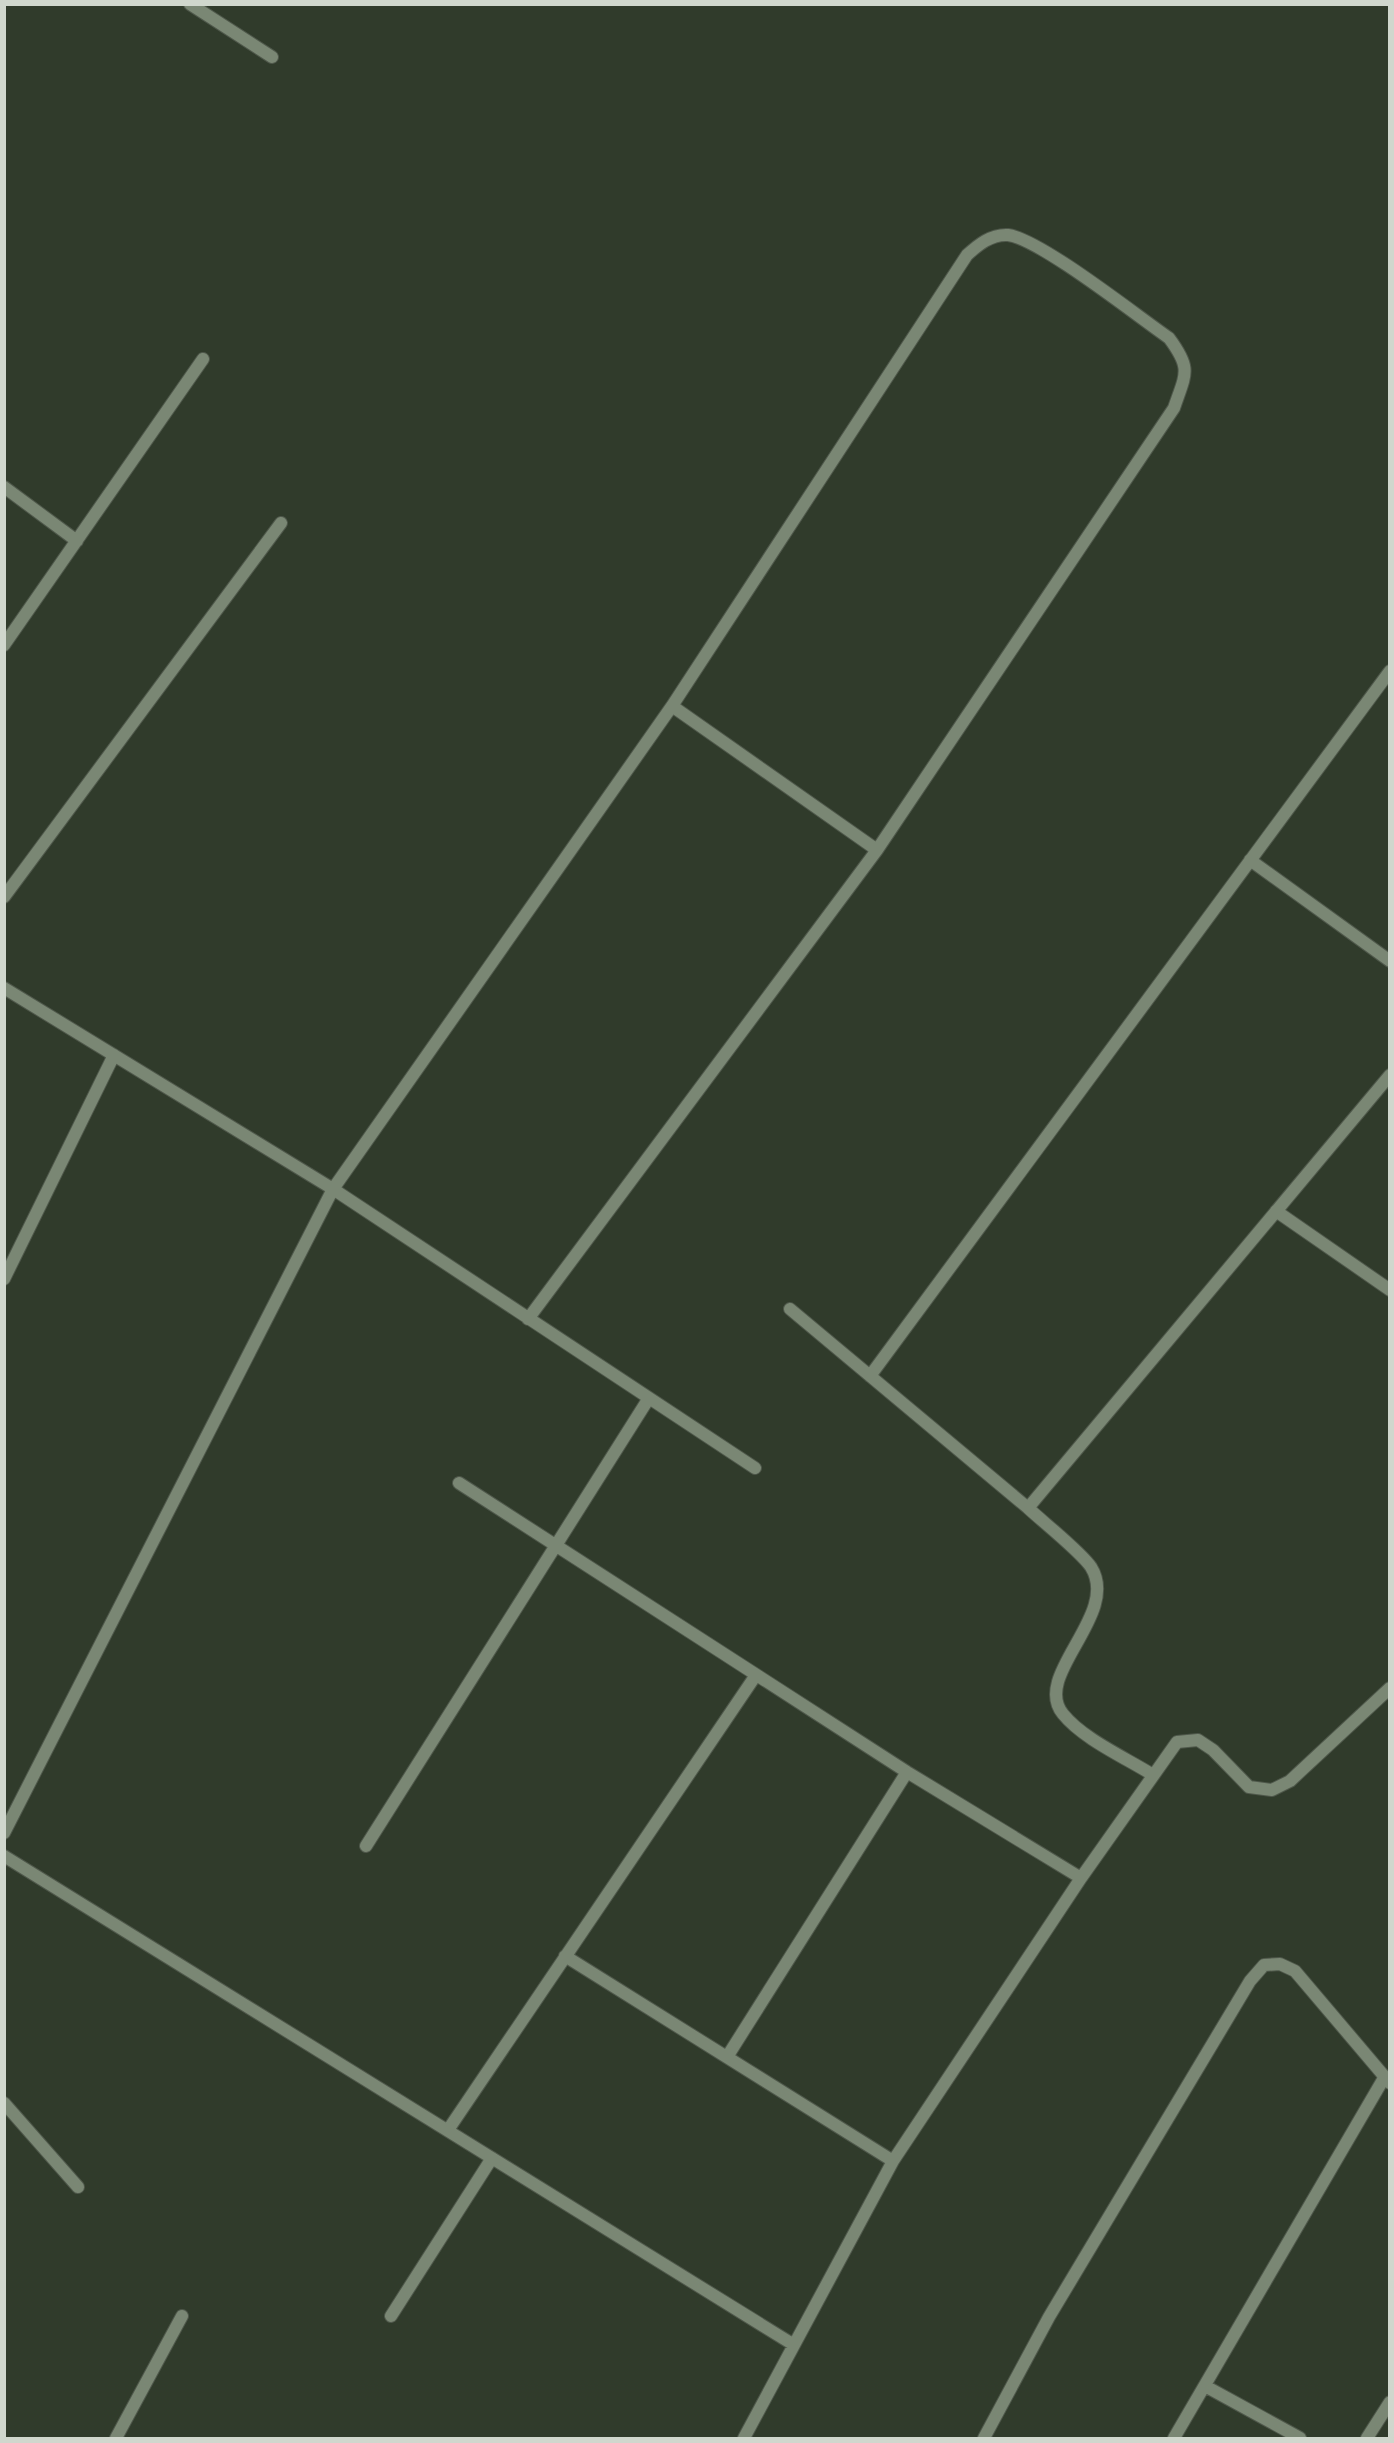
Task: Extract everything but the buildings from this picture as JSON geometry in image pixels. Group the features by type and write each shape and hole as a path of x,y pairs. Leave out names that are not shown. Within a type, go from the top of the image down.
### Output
{"street":[{"path":"190,4 272,57"},
{"path":"4,1833 333,1189 672,706 967,255 986,240 1007,235 1036,245 1169,338 1184,359 1185,375 1174,408 877,850 528,1319"},
{"path":"4,645 203,359"},
{"path":"4,487 77,541"},
{"path":"4,897 281,523"},
{"path":"870,1376 1389,671"},
{"path":"672,706 877,850"},
{"path":"1250,861 1389,962"},
{"path":"4,988 333,1189 755,1468"},
{"path":"4,1279 114,1055"},
{"path":"1028,1508 1389,1075"},
{"path":"1276,1211 1389,1290"},
{"path":"790,1309 1028,1508 1090,1566 1099,1587 1097,1602 1062,1673 1055,1693 1061,1712 1076,1727 1154,1775"},
{"path":"366,1846 648,1398"},
{"path":"459,1483 907,1772 1081,1878"},
{"path":"448,2130 756,1675"},
{"path":"744,2439 893,2162 1081,1878 1177,1742 1198,1740 1213,1750 1249,1787 1272,1790 1290,1781 1389,1688"},
{"path":"727,2057 907,1772"},
{"path":"4,1856 794,2345"},
{"path":"565,1956 893,2162"},
{"path":"984,2439 1049,2317 1250,1981 1264,1965 1280,1964 1295,1971 1387,2081 1174,2439"},
{"path":"4,2103 78,2187"},
{"path":"391,2316 492,2157"},
{"path":"117,2438 182,2316"},
{"path":"1205,2386 1300,2439"},
{"path":"1367,2439 1389,2402"}]}
